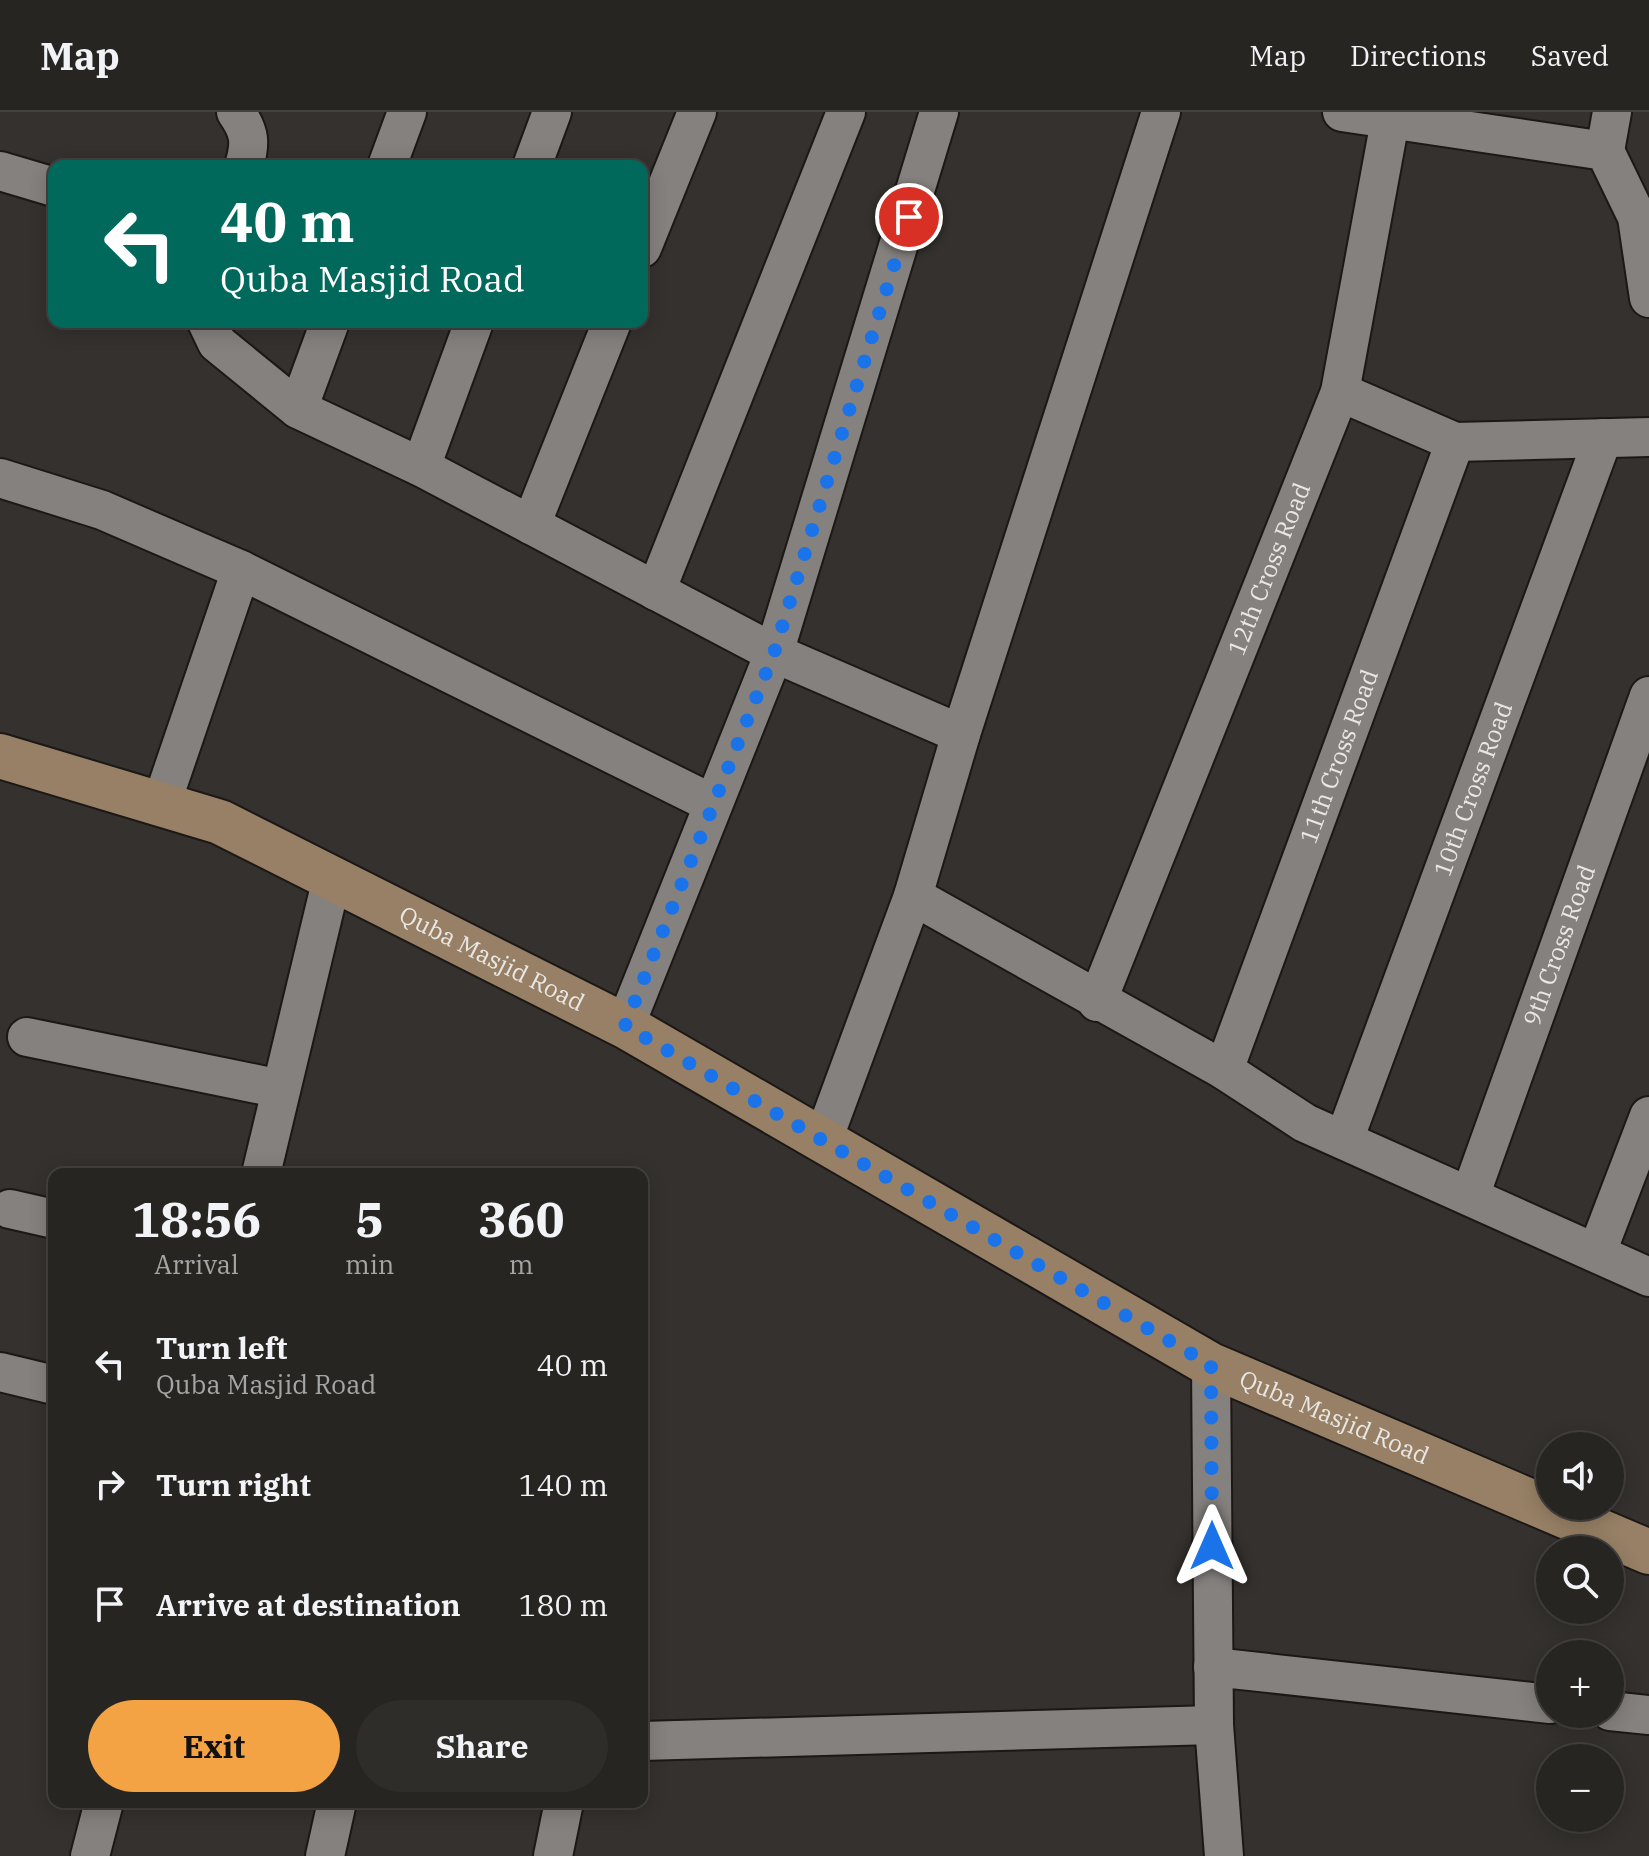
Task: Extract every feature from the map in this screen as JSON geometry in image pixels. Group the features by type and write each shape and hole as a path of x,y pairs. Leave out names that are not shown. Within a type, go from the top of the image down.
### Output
{"street":[{"path":"236,112 251,142 246,160"},
{"path":"389,160 407,112"},
{"path":"534,160 552,112"},
{"path":"648,233 697,112"},
{"path":"656,591 846,112"},
{"path":"625,1026 711,803 774,653 939,112"},
{"path":"823,1140 913,896 961,734 1161,112"},
{"path":"1342,112 1390,121 1432,120 1548,128 1605,151"},
{"path":"1612,112 1605,151 1637,217 1649,298"},
{"name":"12th Cross Road","path":"1097,1002 1340,392 1390,121"},
{"path":"0,171 48,185"},
{"path":"210,328 217,343 298,409 421,467 774,653 961,734"},
{"path":"298,409 328,328"},
{"path":"421,467 472,328"},
{"path":"531,525 610,328"},
{"path":"1340,392 1455,442 1649,437"},
{"name":"10th Cross Road","path":"1344,1140 1603,438"},
{"name":"11th Cross Road","path":"1224,1070 1455,442"},
{"path":"0,478 102,510 241,570 711,803"},
{"path":"162,802 241,570"},
{"name":"9th Cross Road","path":"1470,1196 1649,696"},
{"name":"Quba Masjid Road","path":"0,756 162,802 220,822 625,1026 1211,1365 1649,1552"},
{"path":"262,1168 332,878"},
{"path":"913,896 1097,1002 1224,1070 1305,1123 1649,1277"},
{"path":"27,1037 281,1089"},
{"path":"1597,1252 1649,1116"},
{"path":"10,1209 48,1218"},
{"path":"1211,1365 1214,1725 1224,1856"},
{"path":"0,1372 48,1384"},
{"path":"1213,1667 1536,1702"},
{"path":"1624,1712 1649,1715"},
{"path":"648,1741 1214,1725"},
{"path":"90,1856 102,1808"},
{"path":"325,1856 336,1808"},
{"path":"553,1856 563,1808"}],"route":[{"path":"909,217 774,653 711,803 625,1026 1211,1365 1212,1546"}]}
